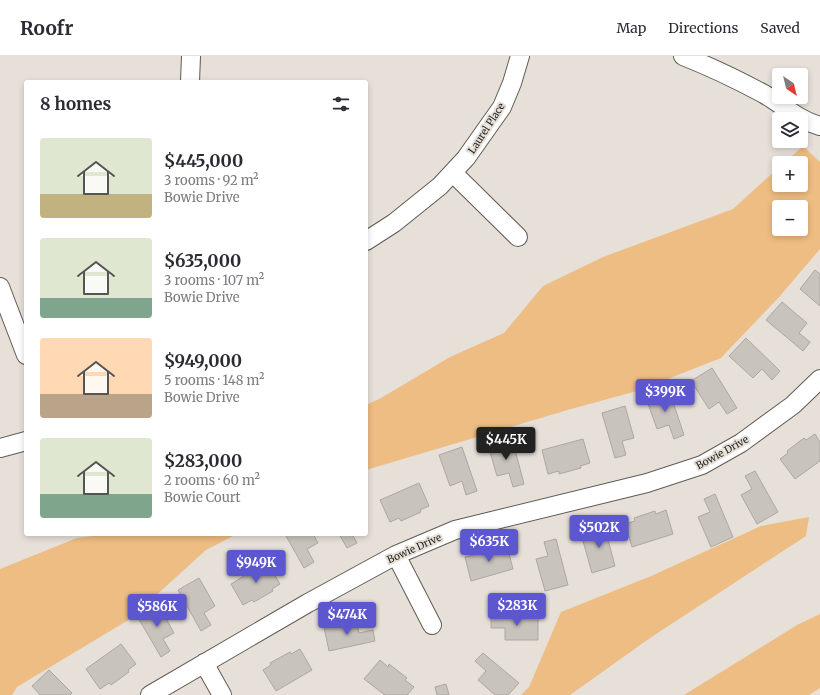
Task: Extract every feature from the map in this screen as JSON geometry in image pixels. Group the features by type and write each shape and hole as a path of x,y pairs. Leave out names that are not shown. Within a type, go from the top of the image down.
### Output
{"street":[{"path":"190,80 191,56"},
{"name":"Laurel Place","path":"368,240 394,223 440,186 466,158 502,107 512,83 520,56"},
{"path":"683,56 724,74 765,95 807,122 820,126"},
{"path":"453,172 518,237"},
{"path":"0,288 24,350"},
{"name":"Bowie Drive","path":"150,695 396,555 455,530 646,483 702,465 741,443 793,405 820,379"},
{"path":"0,448 24,442"},
{"path":"396,555 432,625"},
{"path":"204,663 222,695"}],"shaded area":[{"path":"801,148 805,148 820,162 820,249 780,296 721,358 637,391 368,469 368,404 381,398 450,357 504,333 543,286 603,257 733,209 772,173 772,192 808,192 808,156 792,156"},
{"path":"809,517 806,536 650,638 570,695 521,695 529,687 561,612 651,576 761,526"},
{"path":"93,536 233,536 206,550 130,619 17,687 12,695 0,695 0,569 77,538"},
{"path":"820,614 820,688 809,695 684,695 797,625"}],"building":[{"path":"815,270 820,274 820,306 800,289"},
{"path":"782,302 807,323 799,333 810,342 803,351 766,320"},
{"path":"746,338 780,371 772,380 762,369 753,378 729,356"},
{"path":"712,368 737,408 727,414 719,402 709,409 691,381"},
{"path":"669,390 684,435 674,439 669,425 657,429 646,398"},
{"path":"625,406 634,438 622,441 626,455 615,458 602,413"},
{"path":"815,434 820,442 820,461 795,479 780,459 788,453 787,451 804,438 806,440"},
{"path":"512,438 524,484 513,487 509,473 497,476 488,445"},
{"path":"583,439 590,463 580,466 581,468 559,474 559,471 548,474 542,450"},
{"path":"462,447 477,491 466,495 462,481 450,486 439,455"},
{"path":"755,471 778,512 757,524 741,495 752,489 745,476"},
{"path":"419,483 429,506 420,510 421,512 401,521 399,518 390,522 380,500"},
{"path":"715,494 733,537 711,547 698,517 710,512 704,499"},
{"path":"666,510 673,534 632,547 625,524 635,521 634,518 655,511 656,514"},
{"path":"603,521 615,566 592,573 583,541 595,538 592,524"},
{"path":"286,536 314,536 318,543 307,549 314,562 304,568"},
{"path":"340,536 353,536 357,543 347,548"},
{"path":"556,539 568,585 545,591 536,559 548,556 544,542"},
{"path":"507,546 513,569 471,581 465,557"},
{"path":"267,562 280,584 272,589 273,591 254,602 252,600 243,605 231,584"},
{"path":"199,578 215,606 204,613 211,625 201,631 178,590"},
{"path":"158,604 174,633 163,639 170,651 161,657 137,616"},
{"path":"491,616 538,616 538,640 505,640 505,628 491,628"},
{"path":"356,621 359,633 373,630 375,641 329,651 324,627"},
{"path":"121,644 136,664 128,670 129,672 111,685 109,683 100,689 86,669"},
{"path":"300,649 312,670 276,691 263,670 271,665 270,663 290,652 291,654"},
{"path":"483,653 519,683 508,695 495,695 478,680 486,671 475,661"},
{"path":"380,660 388,667 389,664 407,678 405,680 414,687 407,695 385,695 364,679"},
{"path":"49,670 72,693 70,695 40,695 32,686"},
{"path":"446,684 449,695 437,695 435,687"}]}
